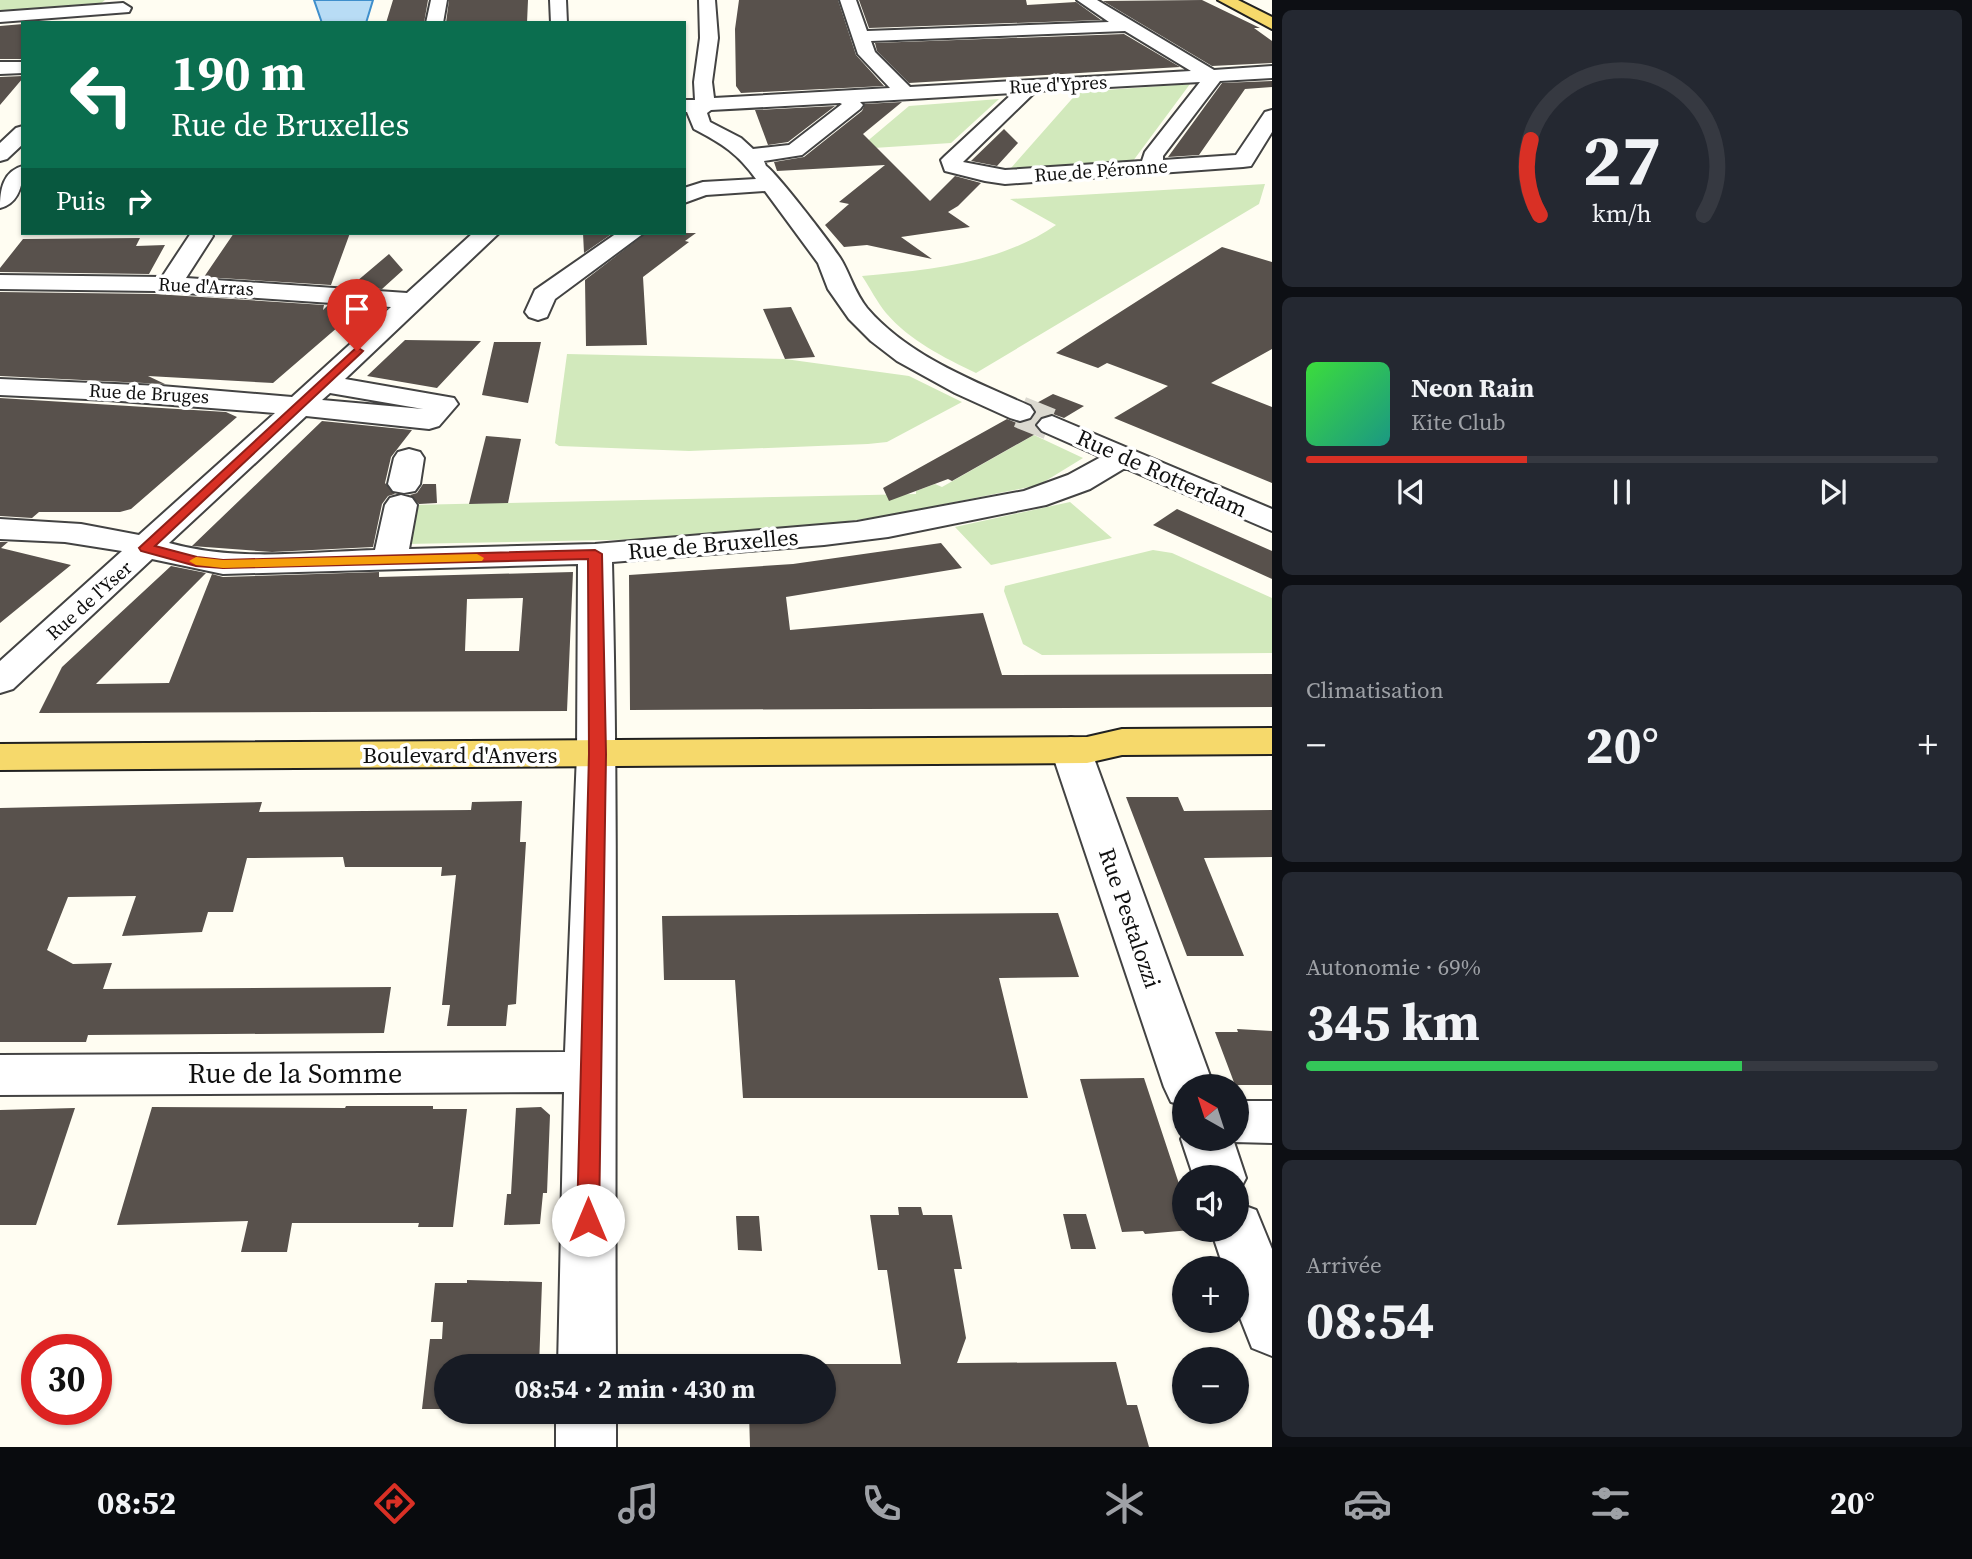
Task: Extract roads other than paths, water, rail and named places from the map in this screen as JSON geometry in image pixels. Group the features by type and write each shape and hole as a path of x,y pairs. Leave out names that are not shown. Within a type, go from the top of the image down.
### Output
{"main road":[{"path":"1226,0 1272,24"},
{"name":"Boulevard d'Anvers","path":"0,757 1079,750 1122,742 1272,741"},
{"name":"Boulevard d'Anvers","path":"1079,750 1131,760 1272,760"}],"street":[{"path":"434,21 439,0"},
{"path":"558,0 559,21"},
{"path":"687,142 702,118 703,82 709,38 708,0"},
{"path":"848,0 867,54 906,93"},
{"path":"1085,0 1210,75 1211,80 1152,156 1154,167"},
{"path":"0,17 126,4"},
{"path":"113,21 126,4"},
{"path":"862,36 1129,26"},
{"path":"0,68 21,67"},
{"name":"Rue d'Ypres","path":"702,118 845,97 1272,72"},
{"name":"Rue de Péronne","path":"1031,86 952,160 953,166 960,170 1005,177 1265,159"},
{"path":"686,195 759,169 795,151 853,105 845,97"},
{"path":"1243,161 1272,116"},
{"path":"702,118 734,142 759,169 831,262 835,279 854,308 880,335 919,363 1020,412"},
{"path":"0,157 21,134"},
{"path":"0,157 21,158"},
{"path":"0,165 21,159"},
{"path":"0,201 21,175"},
{"name":"Rue de l'Yser","path":"0,681 485,235"},
{"path":"538,312 544,295 629,235"},
{"path":"170,284 201,236"},
{"name":"Rue d'Arras","path":"0,282 170,284 269,289 411,302"},
{"name":"Rue de Bruges","path":"0,387 161,393 429,420 444,404 322,383"},
{"name":"Rue de Rotterdam","path":"1052,425 1272,521"},
{"name":"Rue de Bruxelles","path":"0,530 65,533 146,548 196,561 223,564 595,554 647,547 856,532 972,512 1074,487 1122,457"},
{"path":"391,554 405,483"},
{"path":"587,1354 589,1072 597,754 595,554"},
{"name":"Rue Pestalozzi","path":"1079,750 1185,1074"},
{"name":"Rue de la Somme","path":"0,1075 589,1072"},
{"path":"1250,1122 1272,1122"},
{"path":"1242,1242 1272,1329"},
{"path":"586,1424 586,1447"}],"water":[{"path":"314,0 373,0 367,21 321,21"}],"tunnel":[{"path":"1020,412 1052,425"}]}
